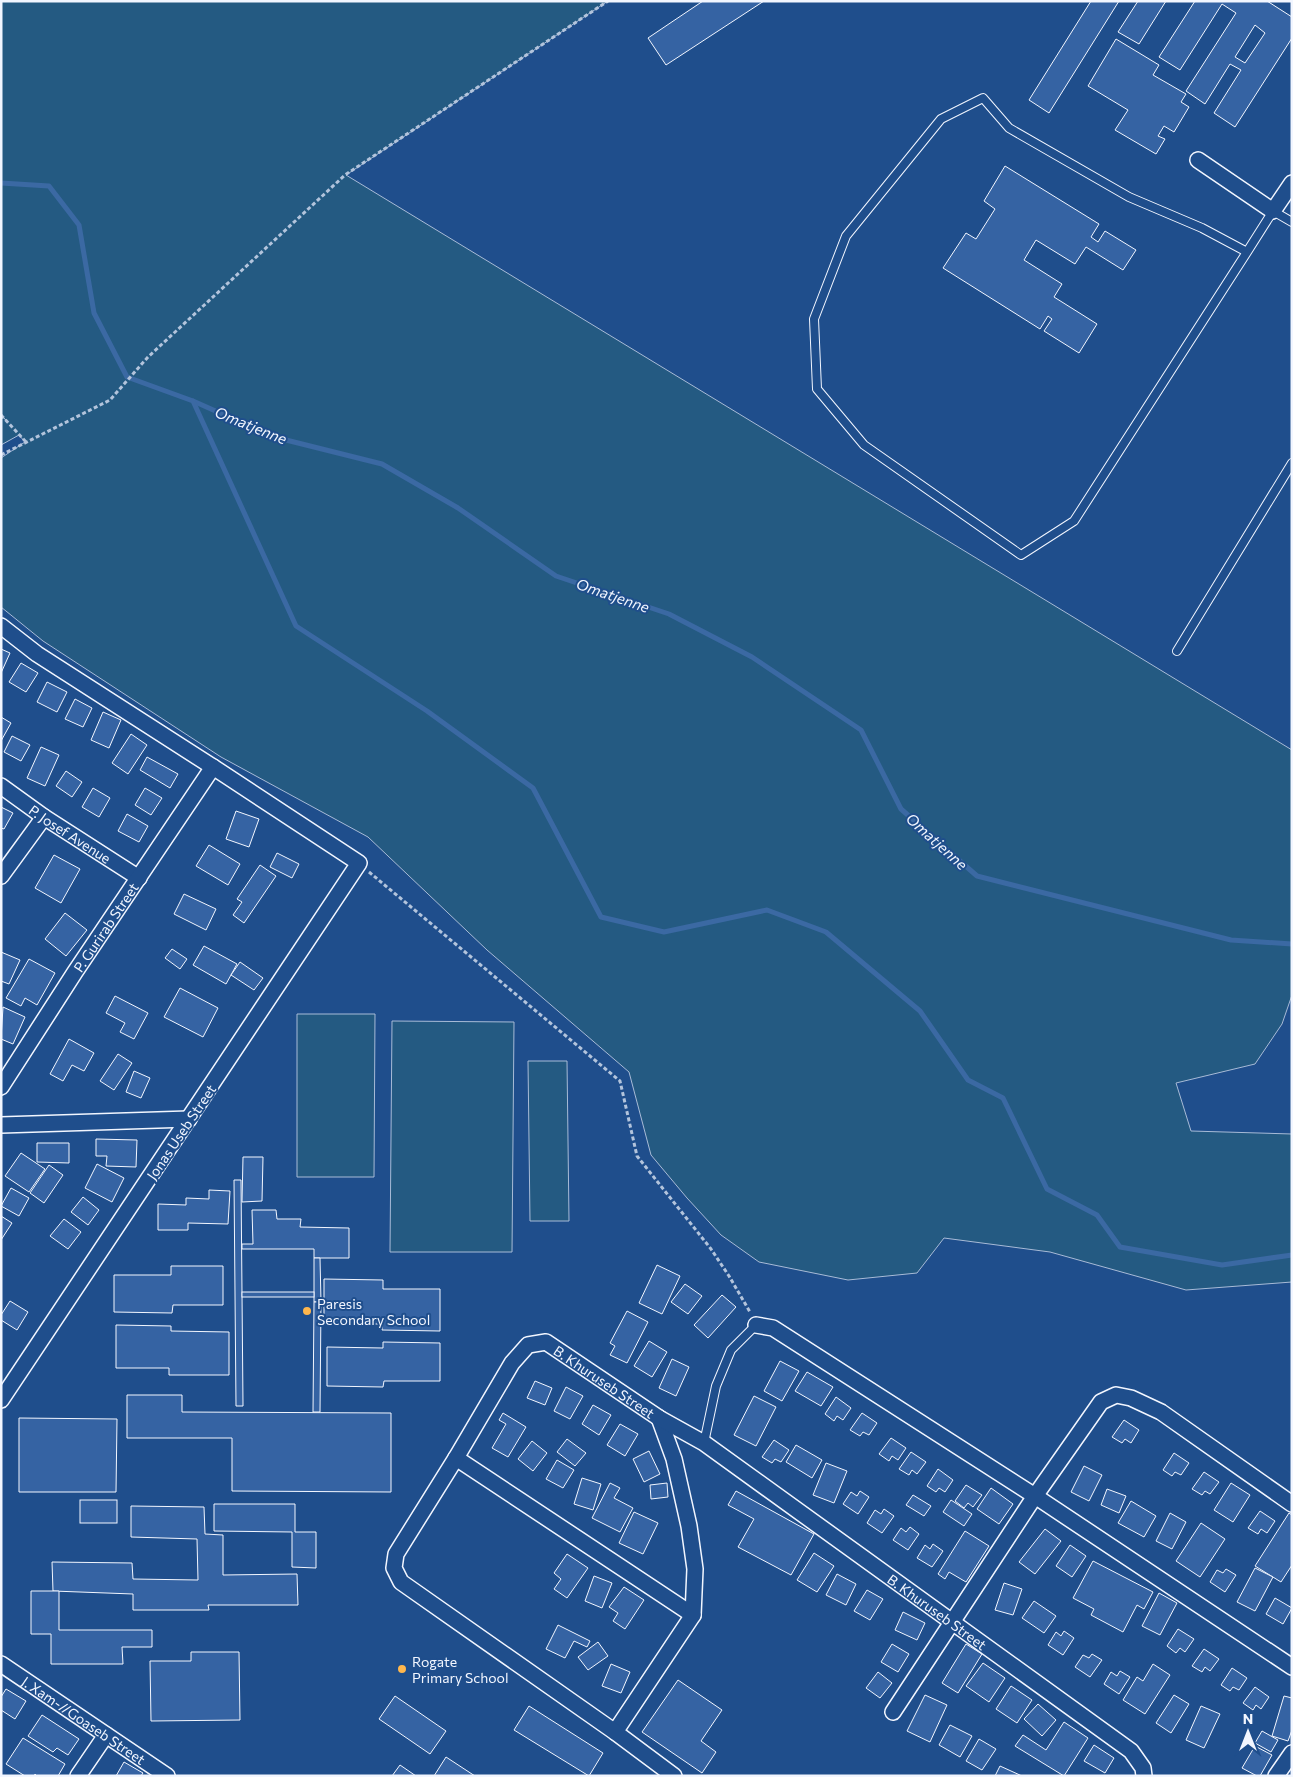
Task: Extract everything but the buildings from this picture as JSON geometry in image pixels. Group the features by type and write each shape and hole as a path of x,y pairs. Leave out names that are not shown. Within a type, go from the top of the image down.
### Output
{"street":[{"path":"1198,160 1273,210 1292,182"},
{"path":"1,626 36,654 359,863"},
{"name":"P. Gurirab Street","path":"1,1088 75,972 213,767"},
{"name":"P. Josef Avenue","path":"1,786 139,878"},
{"path":"1,876 44,816"},
{"name":"Jonas Useb Street","path":"1,1400 359,863"},
{"path":"1,1125 189,1119"},
{"path":"756,1325 773,1328 1035,1496 1292,1667"},
{"name":"B. Khuruseb Street","path":"674,1776 615,1732 401,1582 394,1568 396,1554 512,1363 528,1345 546,1342 659,1418 704,1443 1132,1751 1143,1768 1144,1776"},
{"path":"893,1712 1035,1496 1100,1402 1116,1396 1131,1398 1160,1412 1292,1504"},
{"path":"615,1732 693,1616 696,1569 690,1526 674,1459 659,1418"},
{"path":"456,1458 693,1616"},
{"name":"J. Xam-//Goaseb Street","path":"1,1664 167,1776"},
{"path":"78,1776 106,1735"},
{"path":"1276,1776 1292,1753"}],"lane":[{"path":"1246,252 1202,228 1129,196 1008,128 983,98 941,119 846,236 814,319 817,389 864,445 1021,555 1074,521 1273,210 1292,222"},
{"path":"1177,651 1292,463"},
{"path":"704,1443 716,1386 731,1350 756,1325"}],"path":[{"path":"1,455 110,400 148,357 345,175 608,1"},
{"path":"1,415 26,442"},
{"path":"359,863 620,1081 637,1156 711,1249 729,1276 756,1325"}],"shaded area":[{"path":"1,1 608,1 346,175 1292,750 1292,995 1282,1024 1255,1064 1176,1083 1191,1131 1292,1134 1292,1282 1186,1290 1050,1252 944,1238 917,1273 848,1280 759,1262 721,1235 651,1155 629,1072 487,950 368,837 221,757 43,641 1,607 1,458 25,442 19,435 1,445 1,416 6,420 1,415"},
{"path":"297,1014 375,1014 374,1177 297,1177"},
{"path":"392,1021 514,1022 512,1252 390,1252"},
{"path":"528,1061 567,1061 569,1221 530,1221"}],"waterway":[{"name":"Omatjenne","path":"1,183 49,186 79,225 94,313 127,377 193,401 274,437 382,464 458,508 556,576 669,614 752,657 861,730 901,809 977,876 1231,940 1292,944"},
{"path":"193,401 296,626 427,711 533,788 601,917 664,932 767,910 826,932 920,1011 968,1080 1003,1098 1047,1189 1097,1215 1120,1247 1222,1265 1292,1255"}],"place":[{"name":"Paresis Secondary School","path":"307,1311"},
{"name":"Rogate Primary School","path":"402,1669"}]}
